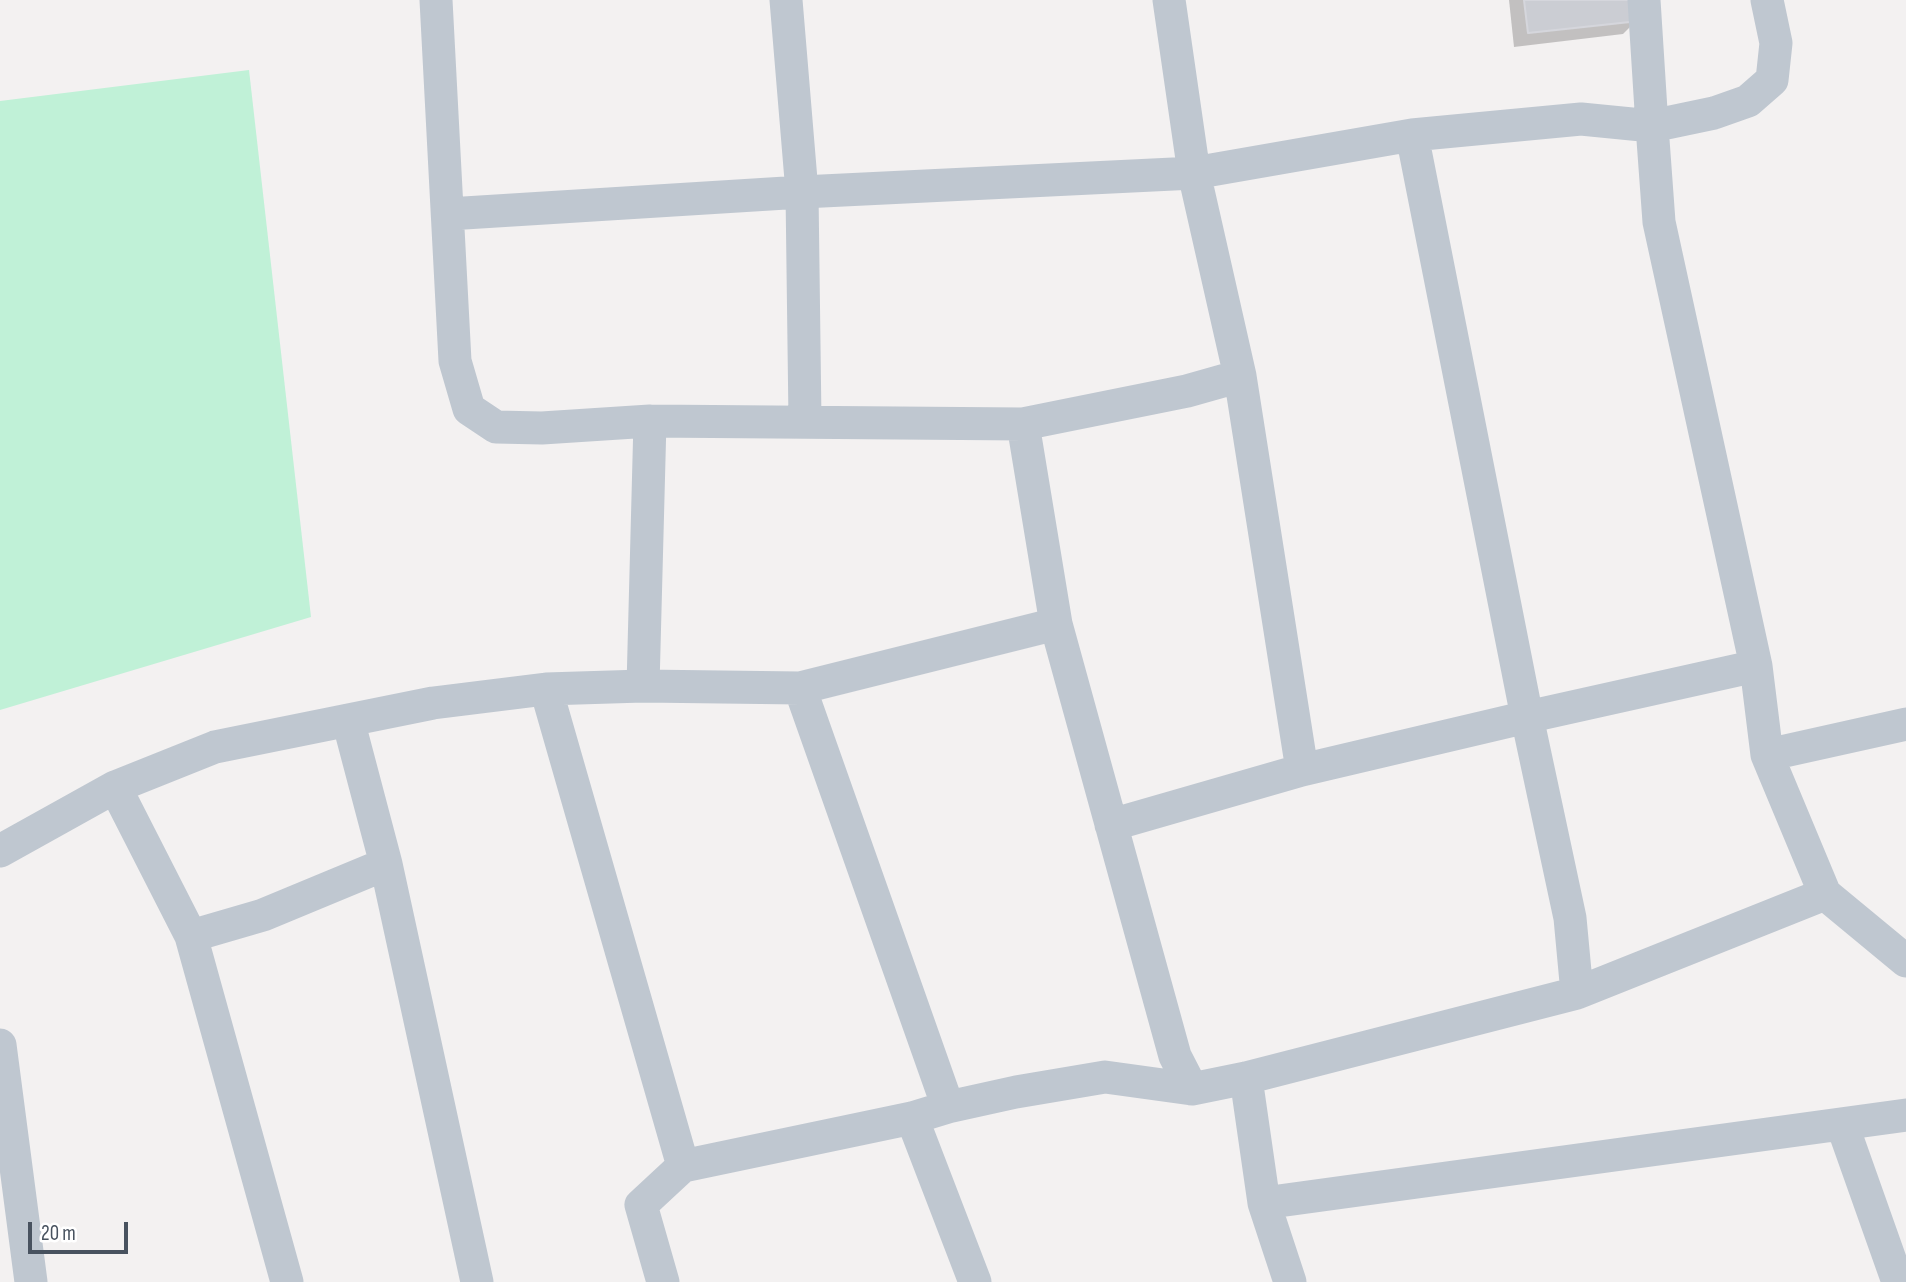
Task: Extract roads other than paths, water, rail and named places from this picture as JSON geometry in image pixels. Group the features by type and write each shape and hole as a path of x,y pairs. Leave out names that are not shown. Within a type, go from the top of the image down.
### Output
{"street":[{"path":"436,0 455,361 468,409 496,427 542,428 650,421 1023,424 1187,391 1240,376"},
{"path":"786,0 802,192 805,421"},
{"path":"1169,0 1194,173 1240,376 1302,770"},
{"path":"1644,0 1659,222 1756,666 1767,755 1825,894 1906,961"},
{"path":"448,214 802,192 1194,173 1412,135 1581,119 1652,126 1714,113 1748,101 1772,80 1776,43 1767,0"},
{"path":"1412,135 1527,717 1570,918 1577,993"},
{"path":"643,686 650,421"},
{"path":"1023,424 1056,624 1175,1055 1192,1089"},
{"path":"0,851 115,787 215,747 433,703 546,689 643,686 800,688 1056,624"},
{"path":"1111,825 1302,770 1756,666"},
{"path":"800,688 948,1107"},
{"path":"546,689 683,1166"},
{"path":"348,720 386,864 477,1282"},
{"path":"1767,755 1906,724"},
{"path":"115,787 191,936 287,1282"},
{"path":"191,936 263,915 386,864"},
{"path":"663,1282 641,1205 683,1166 912,1118 1016,1092 1105,1077 1192,1089 1246,1077 1577,993 1825,894"},
{"path":"0,1045 31,1282"},
{"path":"1246,1077 1264,1203 1290,1282"},
{"path":"1264,1203 1906,1115"},
{"path":"912,1118 975,1282"},
{"path":"1842,1124 1898,1282"}]}
